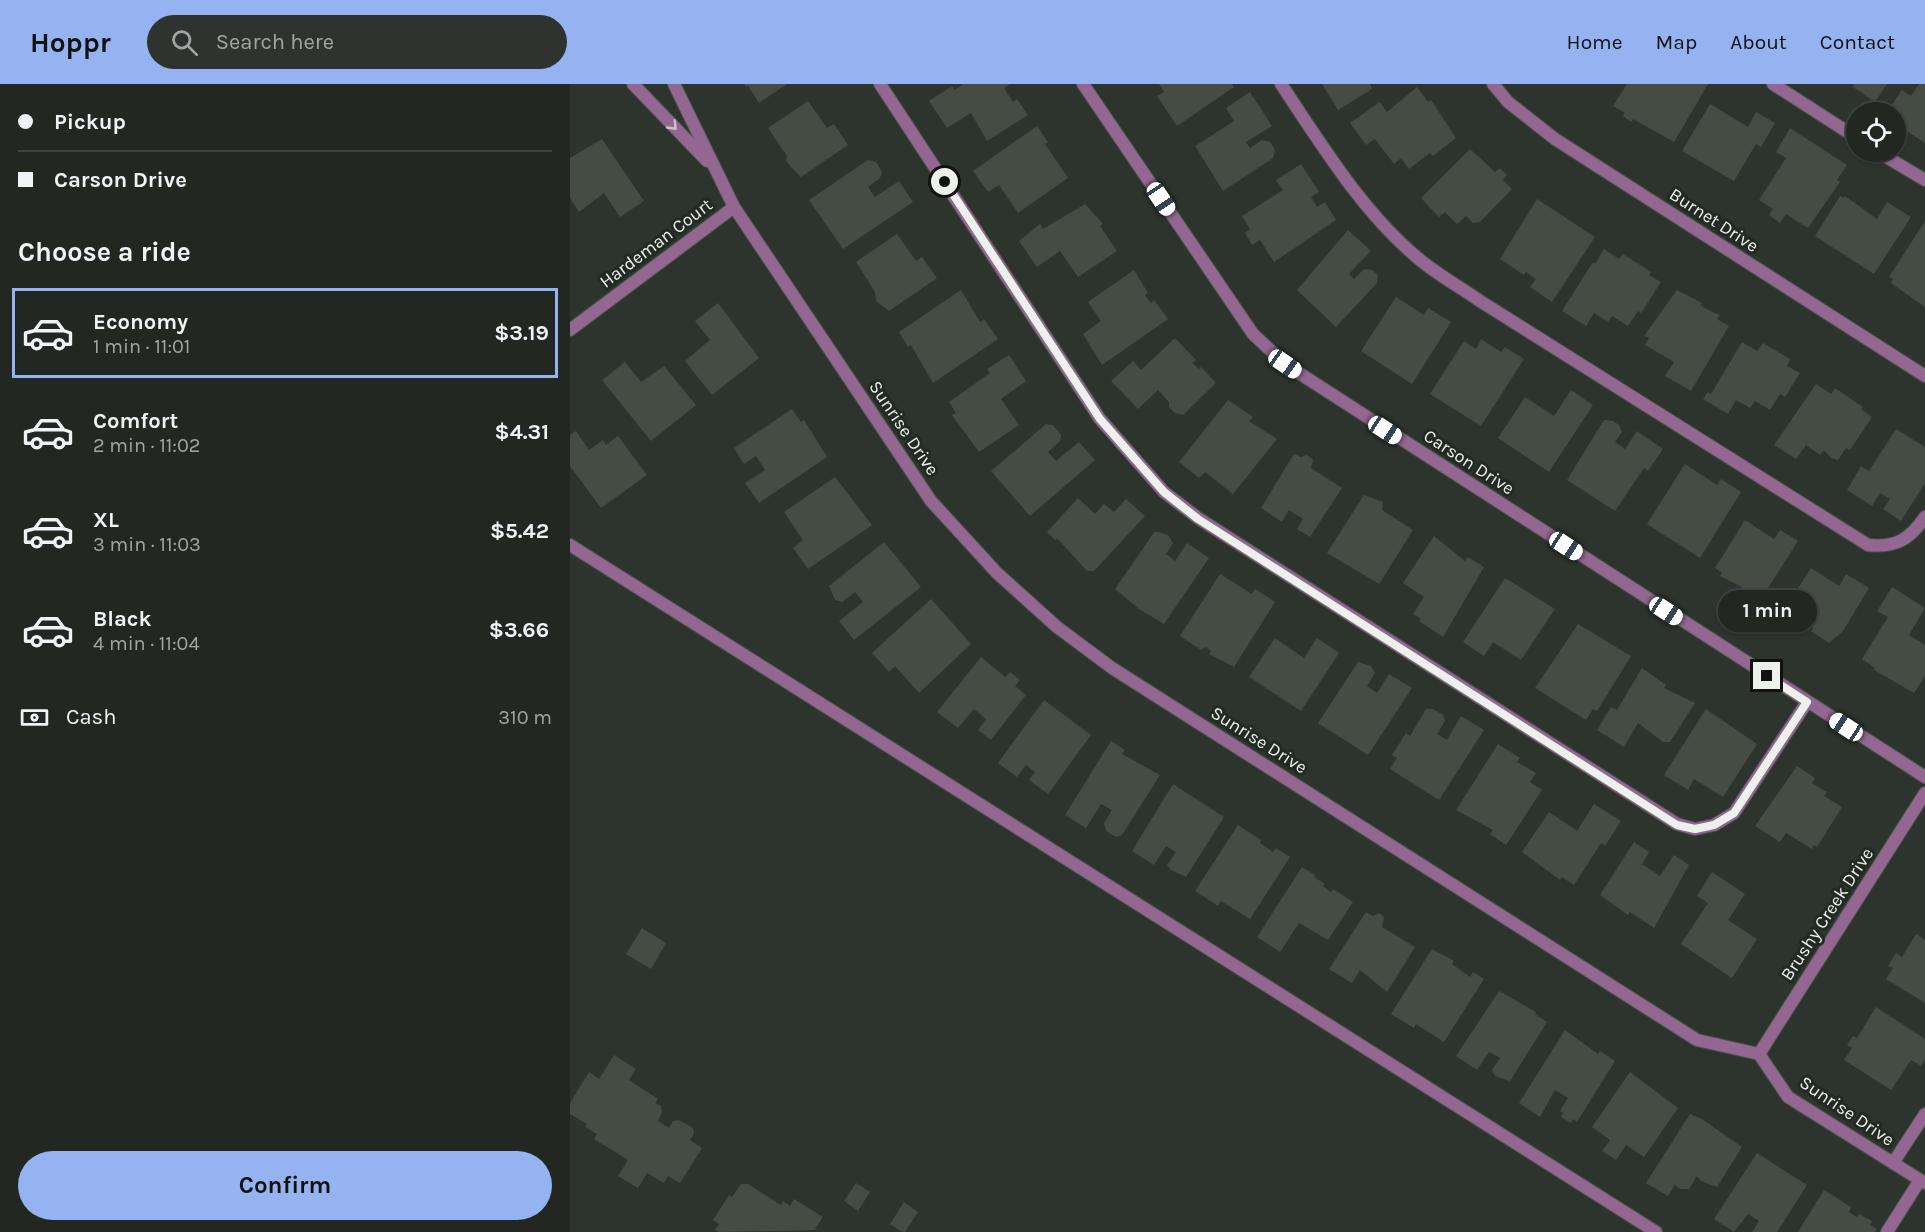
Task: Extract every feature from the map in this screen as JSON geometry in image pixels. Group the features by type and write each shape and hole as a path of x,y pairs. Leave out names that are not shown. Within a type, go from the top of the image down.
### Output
{"street":[{"name":"Sunrise Drive","path":"633,84 714,168"},
{"name":"Sunrise Drive","path":"674,84 734,207 932,501 997,573 1057,627 1112,668 1697,1040 1759,1054 1788,1097 1922,1181"},
{"path":"880,84 1100,419 1164,492 1198,519 1677,825 1695,829 1714,825 1734,813 1807,702"},
{"name":"Carson Drive","path":"1083,84 1253,334 1285,364 1925,777"},
{"path":"1281,84 1342,175 1392,232 1419,259 1471,295 1868,544 1884,546 1912,536 1925,517"},
{"name":"Burnet Drive","path":"1493,84 1508,102 1555,139 1925,376"},
{"path":"1773,84 1846,131"},
{"path":"1895,162 1925,180"},
{"name":"Hardeman Court","path":"570,330 734,207"},
{"path":"570,545 1656,1232"},
{"name":"Brushy Creek Drive","path":"1759,1054 1925,793"},
{"path":"1893,1163 1925,1114"},
{"path":"1887,1232 1922,1181"}],"building":[{"path":"744,84 787,84 759,103 748,86"},
{"path":"963,84 1010,84 1004,88 1013,102 1017,99 1028,115 987,141 971,113 947,128 929,101 952,86 955,90"},
{"path":"1159,84 1232,84 1234,87 1177,126 1157,96 1164,92"},
{"path":"1322,84 1370,84 1372,89 1338,110"},
{"path":"1627,84 1708,84 1674,142 1633,119 1631,122 1623,116 1625,113 1613,106"},
{"path":"1854,84 1887,84 1875,102 1853,87"},
{"path":"1919,84 1925,84 1925,143 1906,131 1906,102 1894,102 1902,90 1911,96"},
{"path":"1417,87 1428,102 1431,100 1456,138 1433,156 1430,153 1409,169 1401,158 1394,164 1375,139 1366,145 1350,123 1380,102 1387,112"},
{"path":"1250,92 1272,126 1246,142 1250,148 1262,140 1270,142 1275,150 1273,158 1223,191 1195,146 1234,121 1226,108"},
{"path":"808,101 827,128 834,124 848,145 801,177 786,161 787,156 768,128"},
{"path":"1710,104 1748,127 1756,112 1775,123 1761,147 1756,144 1734,181 1682,151"},
{"path":"1037,126 1048,142 1045,144 1068,178 1018,213 999,185 988,192 973,171"},
{"path":"1790,128 1847,165 1837,180 1840,182 1808,228 1786,214 1780,223 1769,215 1773,209 1759,200 1786,158 1776,152"},
{"path":"602,139 644,201 620,217 604,193 579,212 570,198 570,158"},
{"path":"1470,149 1495,172 1500,168 1507,175 1503,180 1512,189 1480,222 1473,223 1466,216 1457,224 1445,212 1439,217 1421,198"},
{"path":"868,160 876,162 882,172 880,178 868,187 875,197 899,181 913,202 843,249 809,200"},
{"path":"1301,164 1319,192 1311,197 1317,207 1325,202 1336,220 1274,262 1260,240 1252,245 1245,233 1250,229 1242,216 1283,190 1276,180"},
{"path":"1840,196 1844,198 1845,196 1877,219 1887,202 1911,217 1874,274 1815,236"},
{"path":"1537,199 1595,237 1552,302 1530,287 1536,279 1526,272 1524,275 1500,259"},
{"path":"1085,204 1103,224 1100,226 1117,251 1078,277 1060,251 1037,267 1019,241 1040,224 1043,229"},
{"path":"1925,221 1925,307 1891,283 1893,279 1889,277"},
{"path":"1348,230 1371,251 1349,274 1354,279 1364,269 1372,270 1378,275 1377,283 1336,327 1297,290"},
{"path":"897,234 916,261 922,257 937,278 889,311 876,301 875,292 856,262"},
{"path":"1604,249 1619,259 1623,254 1651,272 1649,275 1661,282 1641,313 1638,311 1628,326 1612,316 1608,322 1594,313 1586,326 1562,311 1593,262 1595,264"},
{"path":"1134,270 1148,293 1145,295 1151,303 1154,300 1168,319 1102,365 1083,334 1101,321 1088,302"},
{"path":"961,290 980,322 984,319 998,339 933,383 911,345 908,347 899,332"},
{"path":"1677,290 1720,315 1717,319 1729,326 1691,391 1665,376 1674,362 1645,345 1649,338 1644,336"},
{"path":"1396,297 1424,315 1428,308 1451,322 1412,384 1361,351"},
{"path":"718,303 759,358 712,395 685,361 710,340 695,321"},
{"path":"1175,338 1196,360 1192,363 1199,369 1201,367 1216,383 1183,415 1175,413 1169,407 1169,402 1158,390 1138,409 1111,381 1133,361 1141,370"},
{"path":"1481,339 1501,352 1505,347 1524,359 1481,426 1430,394 1464,341 1476,349"},
{"path":"1742,342 1757,351 1763,343 1790,359 1787,366 1800,373 1785,397 1780,394 1770,410 1755,401 1750,408 1736,400 1728,414 1703,399 1708,392 1711,394"},
{"path":"1009,355 1026,381 1001,399 1019,425 979,452 952,415 956,413 949,402 990,373 987,369"},
{"path":"625,362 641,382 664,366 696,405 651,441 602,380"},
{"path":"1816,384 1831,394 1835,388 1863,407 1861,409 1872,417 1850,450 1846,448 1838,460 1831,458 1824,450 1820,455 1806,445 1796,459 1774,445"},
{"path":"1571,390 1593,405 1549,472 1498,438 1525,397 1554,416"},
{"path":"1228,400 1253,417 1249,421 1277,439 1233,494 1205,472 1199,478 1179,462"},
{"path":"792,409 801,422 804,420 827,457 759,503 745,483 765,470 756,456 744,464 734,448"},
{"path":"1604,420 1613,421 1619,425 1622,432 1615,442 1625,449 1637,431 1663,449 1648,471 1644,468 1615,511 1567,480"},
{"path":"1046,424 1053,425 1061,435 1060,441 1048,452 1056,461 1079,442 1095,460 1030,516 991,471"},
{"path":"1896,429 1925,447 1925,483 1901,521 1883,509 1890,499 1880,493 1872,506 1847,490 1861,466 1869,471"},
{"path":"576,431 589,450 603,440 606,445 618,436 647,475 601,508 570,466 570,435"},
{"path":"1294,454 1301,457 1307,455 1313,460 1311,468 1342,488 1310,537 1297,529 1303,519 1289,510 1282,522 1261,508"},
{"path":"1685,464 1717,485 1721,479 1741,492 1700,558 1647,524"},
{"path":"835,477 872,525 808,569 793,548 803,540 784,512"},
{"path":"1364,495 1383,502 1382,510 1413,530 1379,584 1327,553"},
{"path":"1078,498 1095,514 1104,504 1114,512 1126,499 1145,516 1094,571 1087,571 1057,538 1055,540 1047,532"},
{"path":"1745,520 1774,539 1780,530 1798,541 1761,599 1740,590 1742,587 1720,576 1722,573 1715,568"},
{"path":"1155,531 1168,535 1173,543 1166,554 1175,561 1187,543 1209,558 1164,624 1139,609 1115,589"},
{"path":"1434,536 1465,561 1468,557 1484,567 1443,637 1419,621 1421,619 1413,614 1424,597 1403,583"},
{"path":"884,542 921,587 854,640 839,621 863,602 855,592 842,602 835,600 829,586"},
{"path":"1811,568 1839,586 1846,574 1869,588 1843,631 1829,643 1811,631 1813,628 1784,610"},
{"path":"1220,574 1252,594 1255,589 1275,602 1234,667 1209,654 1211,651 1206,647 1201,650 1180,636"},
{"path":"1505,578 1555,609 1521,660 1493,642 1484,656 1463,642"},
{"path":"1892,587 1925,608 1909,635 1925,645 1925,676 1914,693 1874,670 1875,668 1862,659 1888,617 1877,611"},
{"path":"931,599 971,644 919,693 895,666 889,672 872,653"},
{"path":"1578,624 1631,656 1597,711 1593,709 1586,720 1535,688"},
{"path":"1275,638 1304,658 1317,638 1339,653 1301,711 1249,677"},
{"path":"981,657 1005,677 1010,672 1020,680 1015,686 1026,695 991,740 978,730 986,719 974,709 958,728 937,712"},
{"path":"1358,662 1371,666 1375,673 1367,686 1377,693 1389,674 1412,688 1368,755 1318,723"},
{"path":"1642,668 1666,685 1664,688 1695,703 1670,742 1663,742 1638,723 1624,747 1597,730 1611,707 1617,710"},
{"path":"1044,700 1091,735 1048,794 1029,780 1035,772 1026,765 1017,777 998,763"},
{"path":"1426,709 1433,709 1443,715 1445,721 1437,734 1447,740 1461,716 1484,730 1439,800 1390,769 1397,758 1392,755 1406,733 1410,736"},
{"path":"1706,709 1757,744 1723,797 1694,779 1688,790 1664,775"},
{"path":"1111,741 1125,750 1122,754 1160,775 1122,835 1116,837 1106,831 1104,823 1112,810 1101,804 1086,828 1065,815"},
{"path":"1498,744 1520,758 1517,762 1536,773 1530,782 1542,790 1506,845 1490,834 1493,830 1456,810"},
{"path":"1797,766 1815,778 1812,783 1827,792 1824,796 1842,807 1817,847 1814,845 1812,849 1786,833 1780,842 1755,826"},
{"path":"1173,784 1224,817 1186,877 1171,870 1167,865 1176,852 1166,846 1154,865 1132,851"},
{"path":"1594,804 1621,821 1605,846 1601,843 1574,885 1562,877 1560,880 1522,852 1549,812 1577,831"},
{"path":"1238,825 1261,840 1260,843 1273,852 1276,848 1290,857 1250,919 1221,901 1218,906 1195,891"},
{"path":"1634,842 1649,852 1642,864 1660,876 1674,855 1689,865 1654,928 1630,912 1628,915 1600,895"},
{"path":"1302,867 1315,875 1314,877 1325,884 1323,886 1331,892 1333,889 1353,902 1328,940 1299,923 1280,952 1257,937"},
{"path":"1712,872 1745,894 1728,920 1757,939 1732,978 1681,944 1708,903 1697,896"},
{"path":"1366,912 1373,916 1379,913 1384,917 1382,927 1415,947 1387,992 1360,970 1352,983 1329,969"},
{"path":"642,928 666,943 651,969 626,954"},
{"path":"1916,934 1925,940 1925,1003 1886,979 1893,968 1888,966 1896,953 1902,957"},
{"path":"1432,949 1454,961 1452,964 1470,977 1473,972 1484,979 1444,1042 1416,1024 1414,1028 1391,1014"},
{"path":"1499,991 1536,1012 1535,1014 1547,1022 1510,1081 1495,1076 1492,1070 1500,1058 1489,1052 1477,1070 1456,1056"},
{"path":"1876,1007 1925,1039 1925,1060 1921,1066 1911,1060 1891,1090 1844,1060 1852,1048 1847,1045 1853,1036 1857,1038"},
{"path":"1565,1030 1598,1054 1600,1051 1615,1061 1577,1122 1573,1119 1571,1123 1561,1117 1563,1113 1560,1111 1568,1098 1555,1090 1540,1117 1519,1103"},
{"path":"614,1055 636,1069 629,1080 658,1099 655,1103 661,1106 662,1112 658,1121 669,1128 673,1121 679,1120 693,1128 694,1134 690,1140 702,1148 680,1183 668,1176 664,1183 647,1173 638,1188 618,1176 628,1160 594,1139 597,1134 585,1127 587,1124 570,1114 570,1103 589,1072 599,1079"},
{"path":"1630,1072 1678,1108 1644,1157 1626,1145 1616,1160 1602,1151 1610,1140 1592,1127"},
{"path":"1690,1114 1702,1119 1742,1147 1717,1187 1701,1181 1697,1176 1689,1189 1680,1189 1675,1185 1668,1196 1646,1183"},
{"path":"1757,1153 1807,1185 1777,1232 1752,1232 1759,1221 1748,1214 1734,1232 1714,1219"},
{"path":"856,1183 870,1192 858,1211 844,1201"},
{"path":"741,1184 748,1184 781,1205 783,1201 790,1206 794,1199 823,1217 815,1229 818,1230 719,1232 715,1230 719,1224 713,1220 729,1195 732,1197"},
{"path":"1824,1190 1851,1207 1849,1212 1872,1221 1870,1225 1877,1229 1875,1232 1798,1232"},
{"path":"904,1202 918,1212 905,1232 902,1232 890,1224"}],"route":[{"path":"945,182 1100,419 1164,492 1198,519 1380,633 1677,825 1695,829 1714,825 1734,813 1756,783 1807,702 1767,676"}]}
